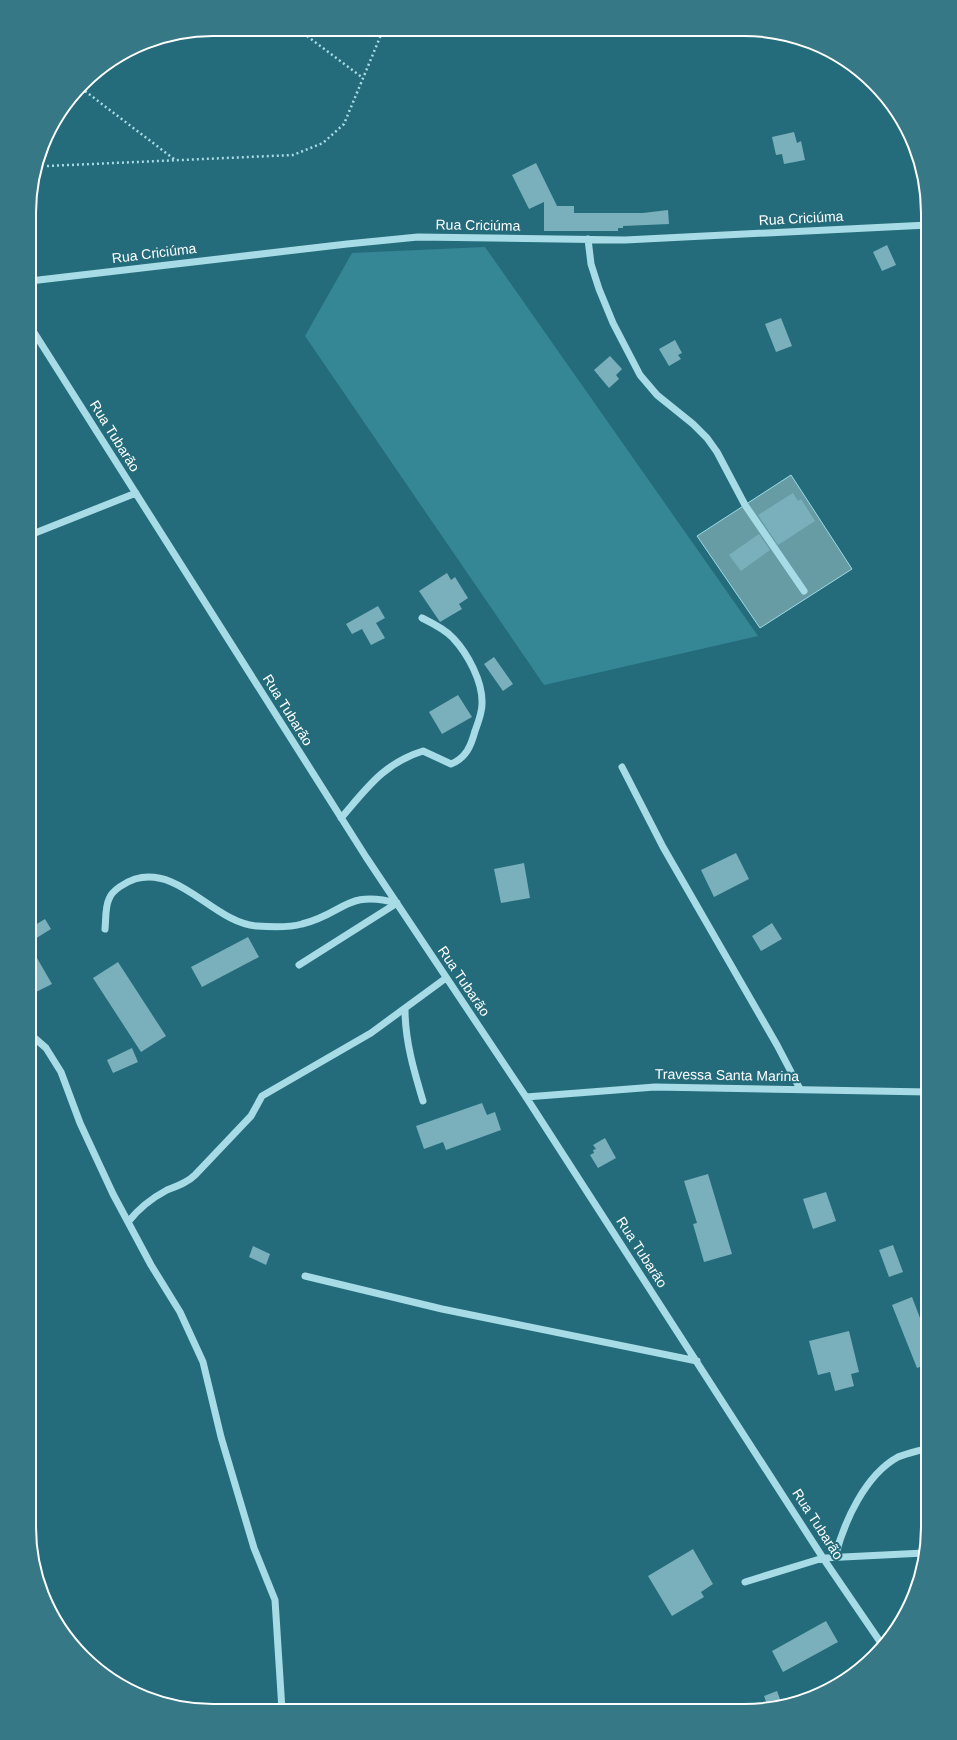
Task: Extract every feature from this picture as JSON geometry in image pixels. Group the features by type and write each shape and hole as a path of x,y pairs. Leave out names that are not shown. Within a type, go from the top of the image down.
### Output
{"street":[{"name":"Rua Criciúma","path":"36,280 418,237 625,240 921,225"},
{"path":"588,239 591,264 599,289 613,323 640,375 657,395 694,424 707,438 717,452 745,505 804,591"},
{"name":"Rua Tubarão","path":"36,335 340,818 526,1097 823,1558 879,1641"},
{"path":"36,533 136,493"},
{"path":"340,818 383,770 398,761 423,750 451,764 459,761 470,749 482,705 480,685 464,652 452,637 437,625 422,618"},
{"path":"622,767 670,859 777,1045 800,1089"},
{"path":"105,929 109,898 120,887 134,879 149,877 171,882 185,889 239,923 256,926 302,924 357,899 380,899 397,903"},
{"path":"299,965 397,903"},
{"path":"128,1222 147,1203 184,1183 195,1175 251,1116 262,1096 371,1033 446,978"},
{"path":"405,1009 405,1029 423,1101"},
{"path":"36,1039 46,1048 61,1072 89,1144 128,1222 180,1312 203,1362 221,1437 252,1541 275,1600 282,1704"},
{"name":"Travessa Santa Marina","path":"526,1097 655,1087 921,1092"},
{"path":"305,1276 442,1309 697,1361"},
{"path":"835,1557 851,1514 876,1473 899,1456 921,1450"},
{"path":"745,1582 823,1558 919,1553"}],"path":[{"path":"307,36 363,78"},
{"path":"47,166 294,154 323,143 344,124 380,36"},
{"path":"85,91 175,160"}],"shaded area":[{"path":"485,247 758,636 544,685 305,336 352,253"},
{"path":"791,475 852,569 760,628 697,536"}],"building":[{"path":"794,132 797,143 801,141 805,160 784,164 782,154 776,155 772,137"},
{"path":"536,163 557,206 574,206 574,213 643,213 668,210 669,224 623,226 623,228 618,228 618,231 544,231 544,202 529,209 512,175"},
{"path":"887,245 896,265 882,271 873,252"},
{"path":"781,318 792,346 776,352 765,324"},
{"path":"675,340 682,353 678,355 681,359 669,366 659,349"},
{"path":"610,356 622,369 616,375 619,379 609,388 594,370"},
{"path":"793,493 798,501 801,499 815,521 778,545 758,515"},
{"path":"759,534 770,550 741,571 729,555"},
{"path":"447,573 451,580 455,577 468,598 459,604 462,609 440,622 419,591"},
{"path":"378,606 385,618 376,623 385,638 371,645 362,629 352,634 346,624"},
{"path":"494,657 513,684 503,691 484,664"},
{"path":"458,695 472,717 442,734 429,712"},
{"path":"736,853 749,879 714,897 701,870"},
{"path":"524,863 530,898 501,903 494,869"},
{"path":"45,919 51,929 36,938 36,924"},
{"path":"772,923 782,939 761,951 752,936"},
{"path":"248,937 259,957 202,987 191,967"},
{"path":"36,956 52,984 36,992"},
{"path":"118,962 166,1036 141,1052 93,978"},
{"path":"132,1048 138,1062 113,1073 107,1060"},
{"path":"482,1103 487,1115 495,1112 501,1130 446,1150 443,1142 424,1149 416,1126"},
{"path":"605,1138 616,1158 598,1168 590,1155 594,1153 593,1150 596,1149 593,1145"},
{"path":"708,1174 732,1254 704,1262 693,1224 697,1223 684,1181"},
{"path":"826,1192 836,1221 813,1229 803,1199"},
{"path":"893,1245 903,1272 889,1277 879,1250"},
{"path":"253,1246 270,1254 266,1265 249,1257"},
{"path":"912,1297 921,1321 921,1367 917,1368 892,1305"},
{"path":"849,1331 859,1372 851,1374 854,1386 835,1391 830,1372 818,1375 809,1341"},
{"path":"693,1549 713,1584 701,1592 704,1597 672,1616 648,1576"},
{"path":"826,1621 838,1642 783,1672 772,1651"},
{"path":"777,1691 780,1701 766,1702 764,1696"}]}
